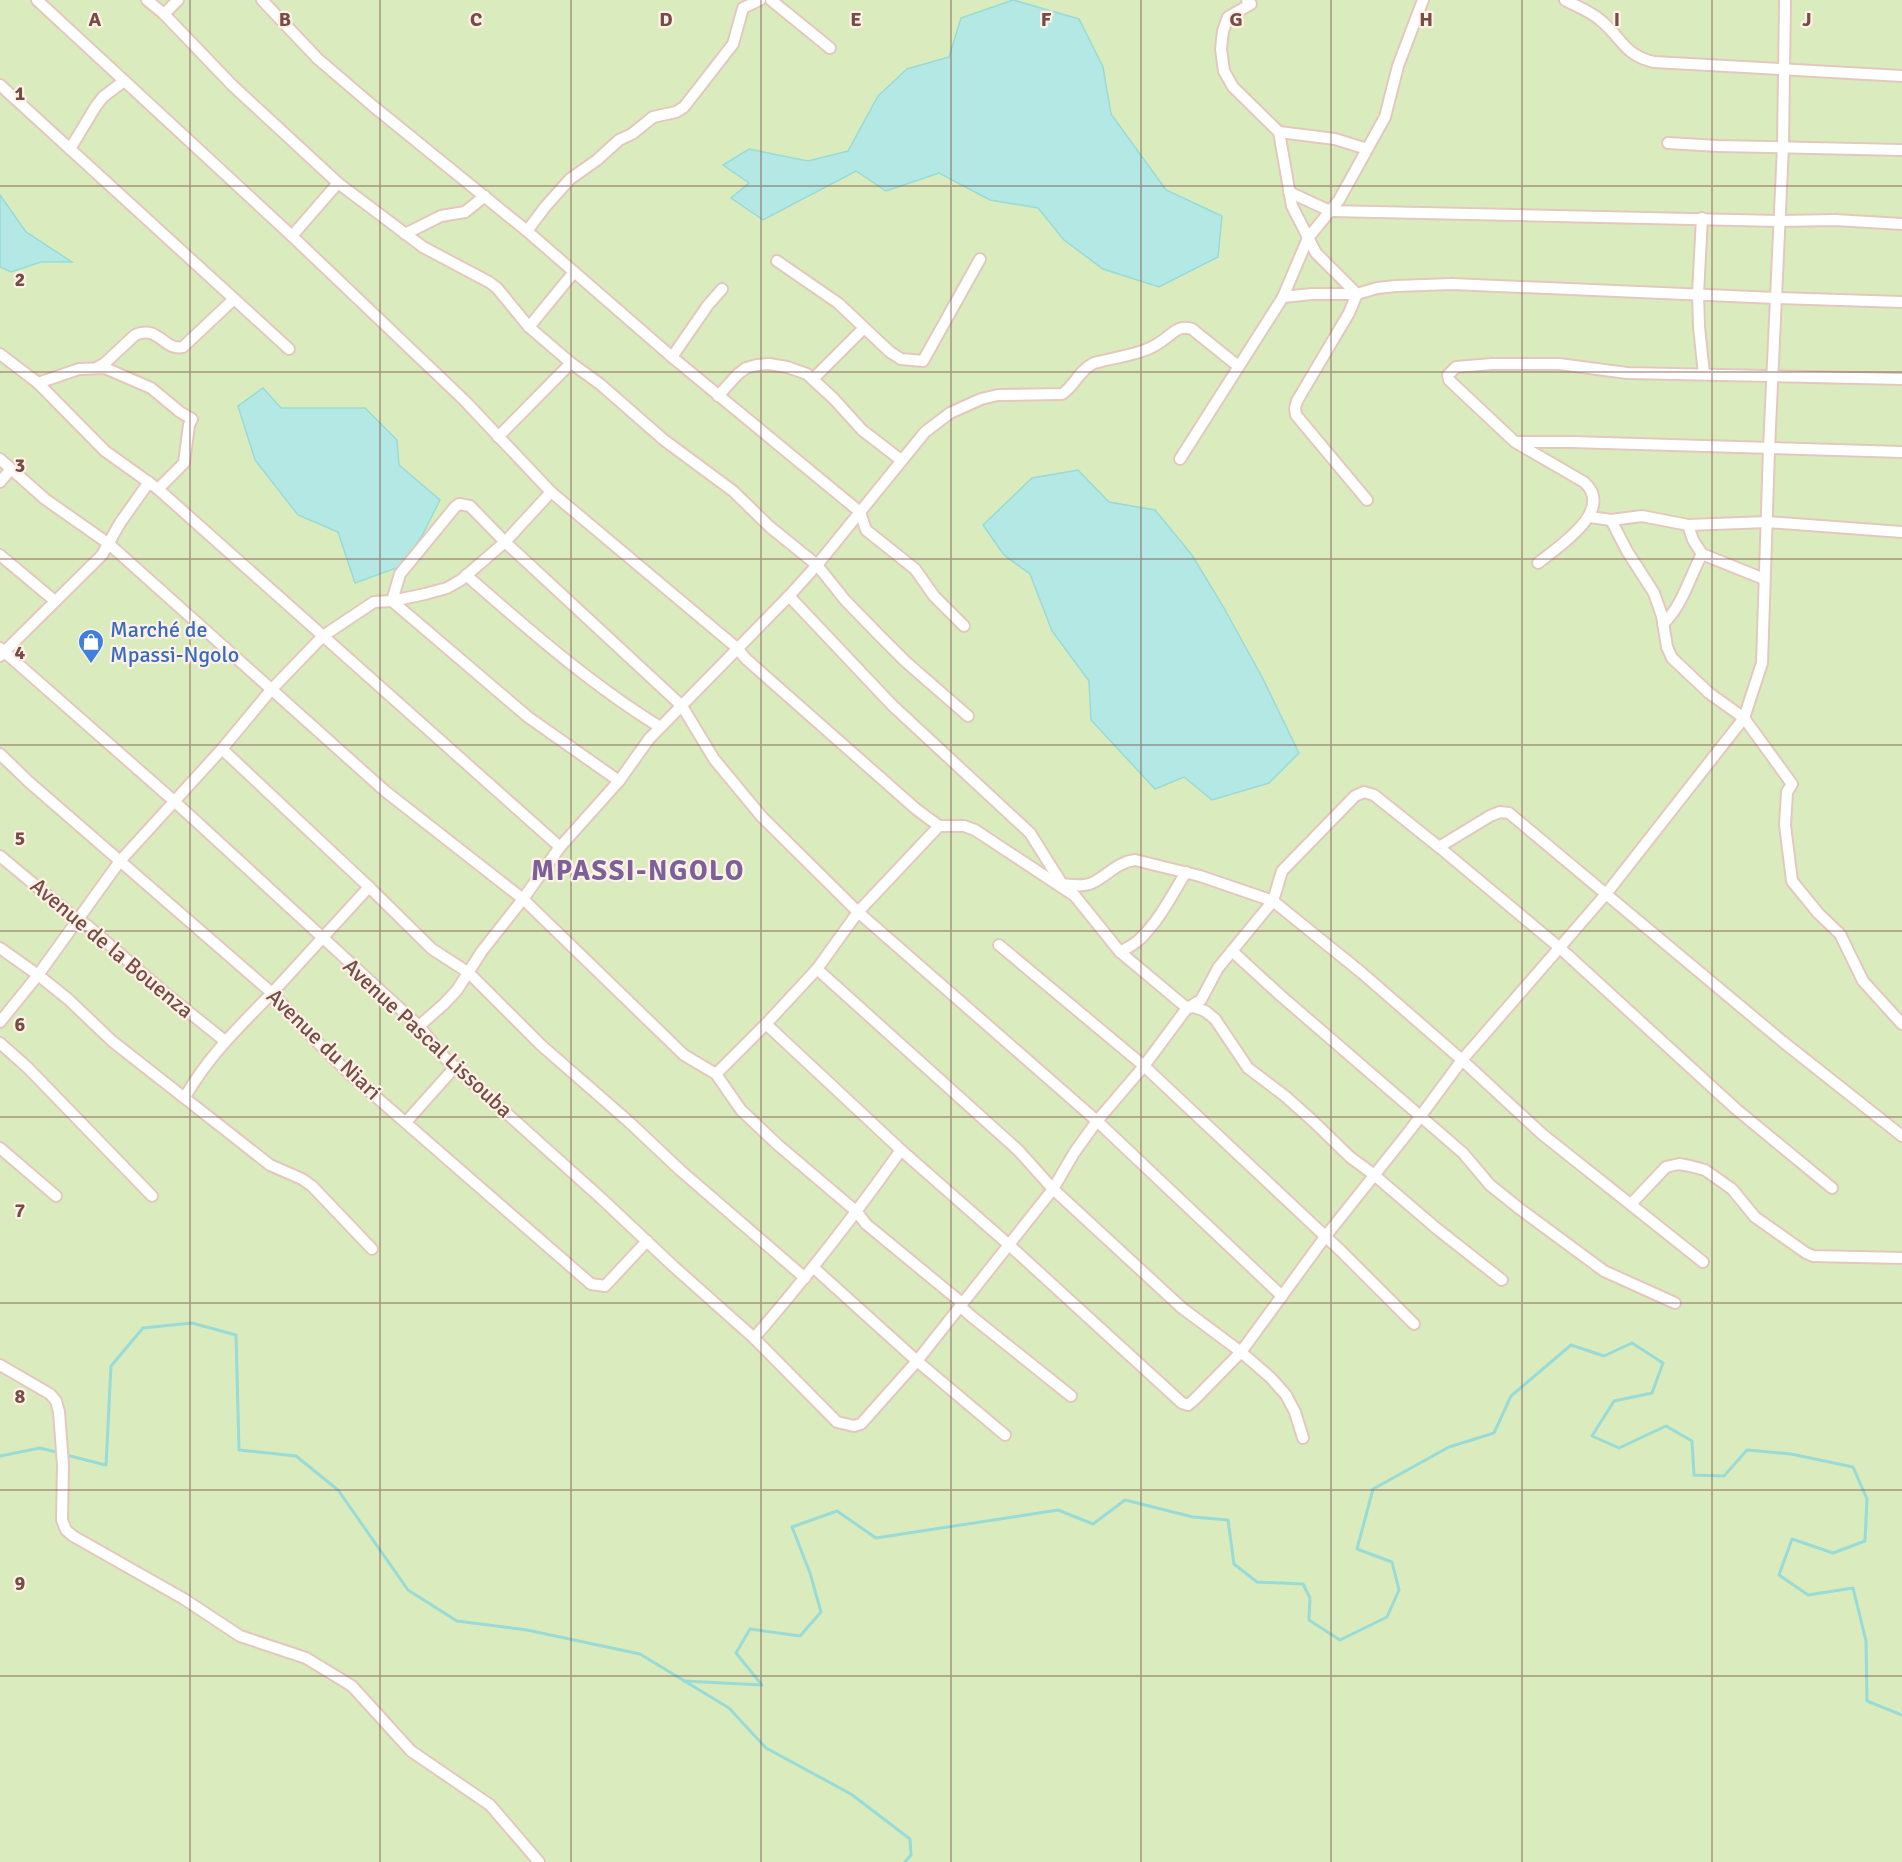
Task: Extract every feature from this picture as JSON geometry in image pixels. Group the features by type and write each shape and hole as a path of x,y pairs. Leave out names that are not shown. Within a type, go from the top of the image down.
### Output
{"street":[{"path":"37,0 292,236 464,400 551,492 737,648 746,659 907,801 939,826 964,826 975,830 1075,896"},
{"path":"147,0 164,14 232,85 338,183 423,247 489,282 529,327 571,363 600,384 664,440 733,491 770,527 817,565 845,600 877,633 906,662 968,716"},
{"path":"164,14 178,0"},
{"path":"262,0 318,59 527,231 718,396 860,512 866,530 915,569 934,596 964,627"},
{"path":"527,231 570,179 597,160 619,140 638,131 653,117 676,112 684,107 733,44 743,8 760,0"},
{"path":"771,0 830,48"},
{"path":"1179,459 1283,297 1308,238 1347,187 1385,117 1398,66 1423,0"},
{"path":"1565,0 1598,18 1631,53 1654,62 1902,76"},
{"path":"766,1024 901,1150 1182,1403 1188,1405 1194,1400 1241,1352 1325,1237 1462,1060 1606,894 1744,718 1762,663 1783,146 1785,0"},
{"path":"1251,1 1228,17 1222,40 1224,71 1233,87 1279,132 1292,206 1316,253 1357,294"},
{"path":"70,149 96,106 124,81"},
{"path":"0,85 289,349"},
{"path":"1279,132 1335,139 1367,149"},
{"path":"1668,143 1902,150"},
{"path":"292,236 338,183"},
{"path":"1290,192 1330,211 1779,221 1835,220 1902,224"},
{"path":"405,234 441,216 465,212 485,196"},
{"path":"1702,218 1698,294 1704,374"},
{"path":"777,261 838,303 890,352 901,358 923,361 980,260"},
{"path":"529,327 574,272"},
{"path":"1283,297 1321,293 1357,294 1396,285 1452,284 1902,302"},
{"path":"672,357 708,305 722,289"},
{"path":"1357,294 1349,313 1295,408 1296,415 1366,500"},
{"path":"98,367 140,333 151,332 175,348 183,347 234,299"},
{"path":"813,379 864,328"},
{"path":"419,1026 444,1004 469,973 482,951 560,847 619,781 660,727 817,565 925,432 950,413 981,399 998,395 1062,394 1067,391 1079,374 1094,363 1151,348 1161,343 1178,328 1192,329 1238,366"},
{"path":"0,355 38,383 94,442 159,489 560,847"},
{"path":"498,437 571,363"},
{"path":"718,396 746,368 769,364 787,367 807,374 862,430 901,460"},
{"path":"1538,563 1566,541 1590,517 1593,496 1591,489 1584,482 1515,442 1449,380 1450,370 1456,367 1492,364 1559,364 1627,373 1902,379"},
{"path":"38,383 67,372 105,368 151,388 180,412 192,418 184,462 159,489"},
{"path":"1515,442 1902,452"},
{"path":"0,459 45,499 110,544 385,792 523,899 684,1055 716,1074 741,1110 778,1145 857,1212 866,1224 962,1303 962,1308 971,1316 1071,1396"},
{"path":"0,482 11,469"},
{"path":"1,652 92,566 110,544 120,523 149,482"},
{"path":"0,1022 39,975 120,861 222,749 271,690 323,636 374,603 447,588 505,542 551,492"},
{"path":"392,601 400,574 455,507 459,504 470,506 505,542 682,706 714,759 762,817 858,912 1097,1121 1282,1296"},
{"path":"1590,517 1611,520 1642,516 1688,525 1767,522 1902,532"},
{"path":"1611,520 1627,551 1654,593 1671,658 1709,693 1744,718 1792,784 1787,792 1785,825 1792,881 1818,913 1840,934 1863,981 1902,1024"},
{"path":"1688,525 1693,540 1702,554 1764,579"},
{"path":"1663,624 1673,615 1681,601 1702,554"},
{"path":"0,555 55,601"},
{"path":"466,575 580,671 624,705 660,727"},
{"path":"789,596 892,705 1030,832 1062,884 1075,896 1120,952 1187,1008 1194,1007 1205,1011 1215,1019 1248,1068 1285,1096 1350,1157 1502,1280"},
{"path":"392,601 528,717 619,781"},
{"name":"Avenue Pascal Lissouba","path":"1,652 174,801 419,1026 455,1067 754,1338 837,1422 854,1426 861,1424 917,1361"},
{"path":"222,749 432,949 469,973 541,1045 805,1278"},
{"name":"Avenue du Niari","path":"0,754 29,782 272,993 352,1076 591,1284 605,1286 647,1241"},
{"path":"917,1361 1053,1189 1074,1153 1097,1121 1144,1066 1187,1008 1201,1000 1206,994 1218,968 1273,901 1282,871 1355,796 1364,792 1374,795 1560,948 1736,1109 1832,1188"},
{"path":"1439,847 1490,816 1500,812 1509,813 1782,1041 1902,1136"},
{"path":"716,1074 817,969 858,912 939,826"},
{"name":"Avenue de la Bouenza","path":"0,856 77,920 88,926 165,993 225,1041"},
{"path":"1062,884 1091,883 1126,861 1135,860 1186,872 1273,901 1362,973 1462,1060 1542,1134 1703,1262"},
{"path":"1120,952 1139,941 1146,933 1186,872"},
{"path":"185,1097 205,1065 225,1041 369,887"},
{"path":"999,945 1144,1066 1414,1324"},
{"path":"0,948 39,975 112,1041 270,1165 312,1186 372,1249"},
{"path":"1232,951 1463,1153 1490,1185 1604,1270 1675,1303"},
{"path":"817,969 1019,1151 1053,1189 1182,1308 1272,1378 1286,1395 1295,1412 1303,1438"},
{"path":"0,1043 28,1068 152,1196"},
{"path":"406,1122 455,1067"},
{"path":"0,1148 56,1196"},
{"path":"754,1338 814,1268 901,1150"},
{"path":"1631,1204 1666,1167 1679,1164 1690,1166 1705,1170 1732,1189 1755,1217 1806,1253 1813,1256 1902,1258"},
{"path":"814,1268 917,1361 1005,1435"},
{"path":"0,1365 50,1394 56,1401 62,1454 62,1520 66,1530 184,1599 240,1636 306,1658 352,1686 411,1751 490,1805 539,1862"}],"green space":[{"path":"0,0 1902,0 1902,1862 0,1862"}],"water":[{"path":"1013,0 1079,19 1103,67 1111,114 1166,190 1222,216 1218,257 1159,287 1103,269 1064,240 1038,208 990,200 939,173 886,191 856,171 763,220 731,198 749,183 723,165 749,149 808,161 848,151 878,96 907,69 949,57 961,18"},
{"path":"0,195 26,232 72,262 41,262 11,272 0,267"},
{"path":"263,388 281,408 365,408 397,440 399,465 440,500 423,534 402,566 355,583 338,532 298,515 255,460 238,406"},
{"path":"1078,470 1109,502 1155,510 1192,555 1262,677 1299,753 1269,783 1212,800 1184,777 1155,789 1091,720 1089,681 1052,631 1030,574 1004,555 983,525 1032,478"}],"waterway":[{"path":"66,1455 106,1465 111,1366 143,1328 192,1323 236,1335 239,1450 296,1456 338,1490 408,1590 457,1621 527,1630 640,1654 729,1708 766,1748 851,1794 910,1839 911,1855 905,1862"},
{"path":"684,1681 762,1685 736,1653 750,1629 800,1636 821,1612 810,1573 792,1527 837,1511 876,1538 1058,1510 1093,1524 1125,1500 1193,1517 1228,1520 1234,1564 1257,1582 1303,1584 1310,1598 1309,1620 1340,1640 1387,1617 1399,1590 1392,1562 1357,1549 1373,1489 1449,1447 1494,1433 1511,1396 1571,1345 1604,1356 1632,1343 1663,1363 1652,1393 1614,1401 1592,1436 1619,1448 1666,1426 1692,1441 1694,1475 1724,1476 1747,1450 1791,1454 1853,1467 1867,1499 1865,1541 1833,1553 1792,1539 1779,1575 1808,1595 1853,1588 1866,1641 1867,1701 1902,1715"},
{"path":"0,1456 40,1448 60,1453"}],"place":[{"name":"Marché de Mpassi-Ngolo","path":"91,665"}],"district":[{"name":"MPASSI-NGOLO","path":"638,871"}]}
